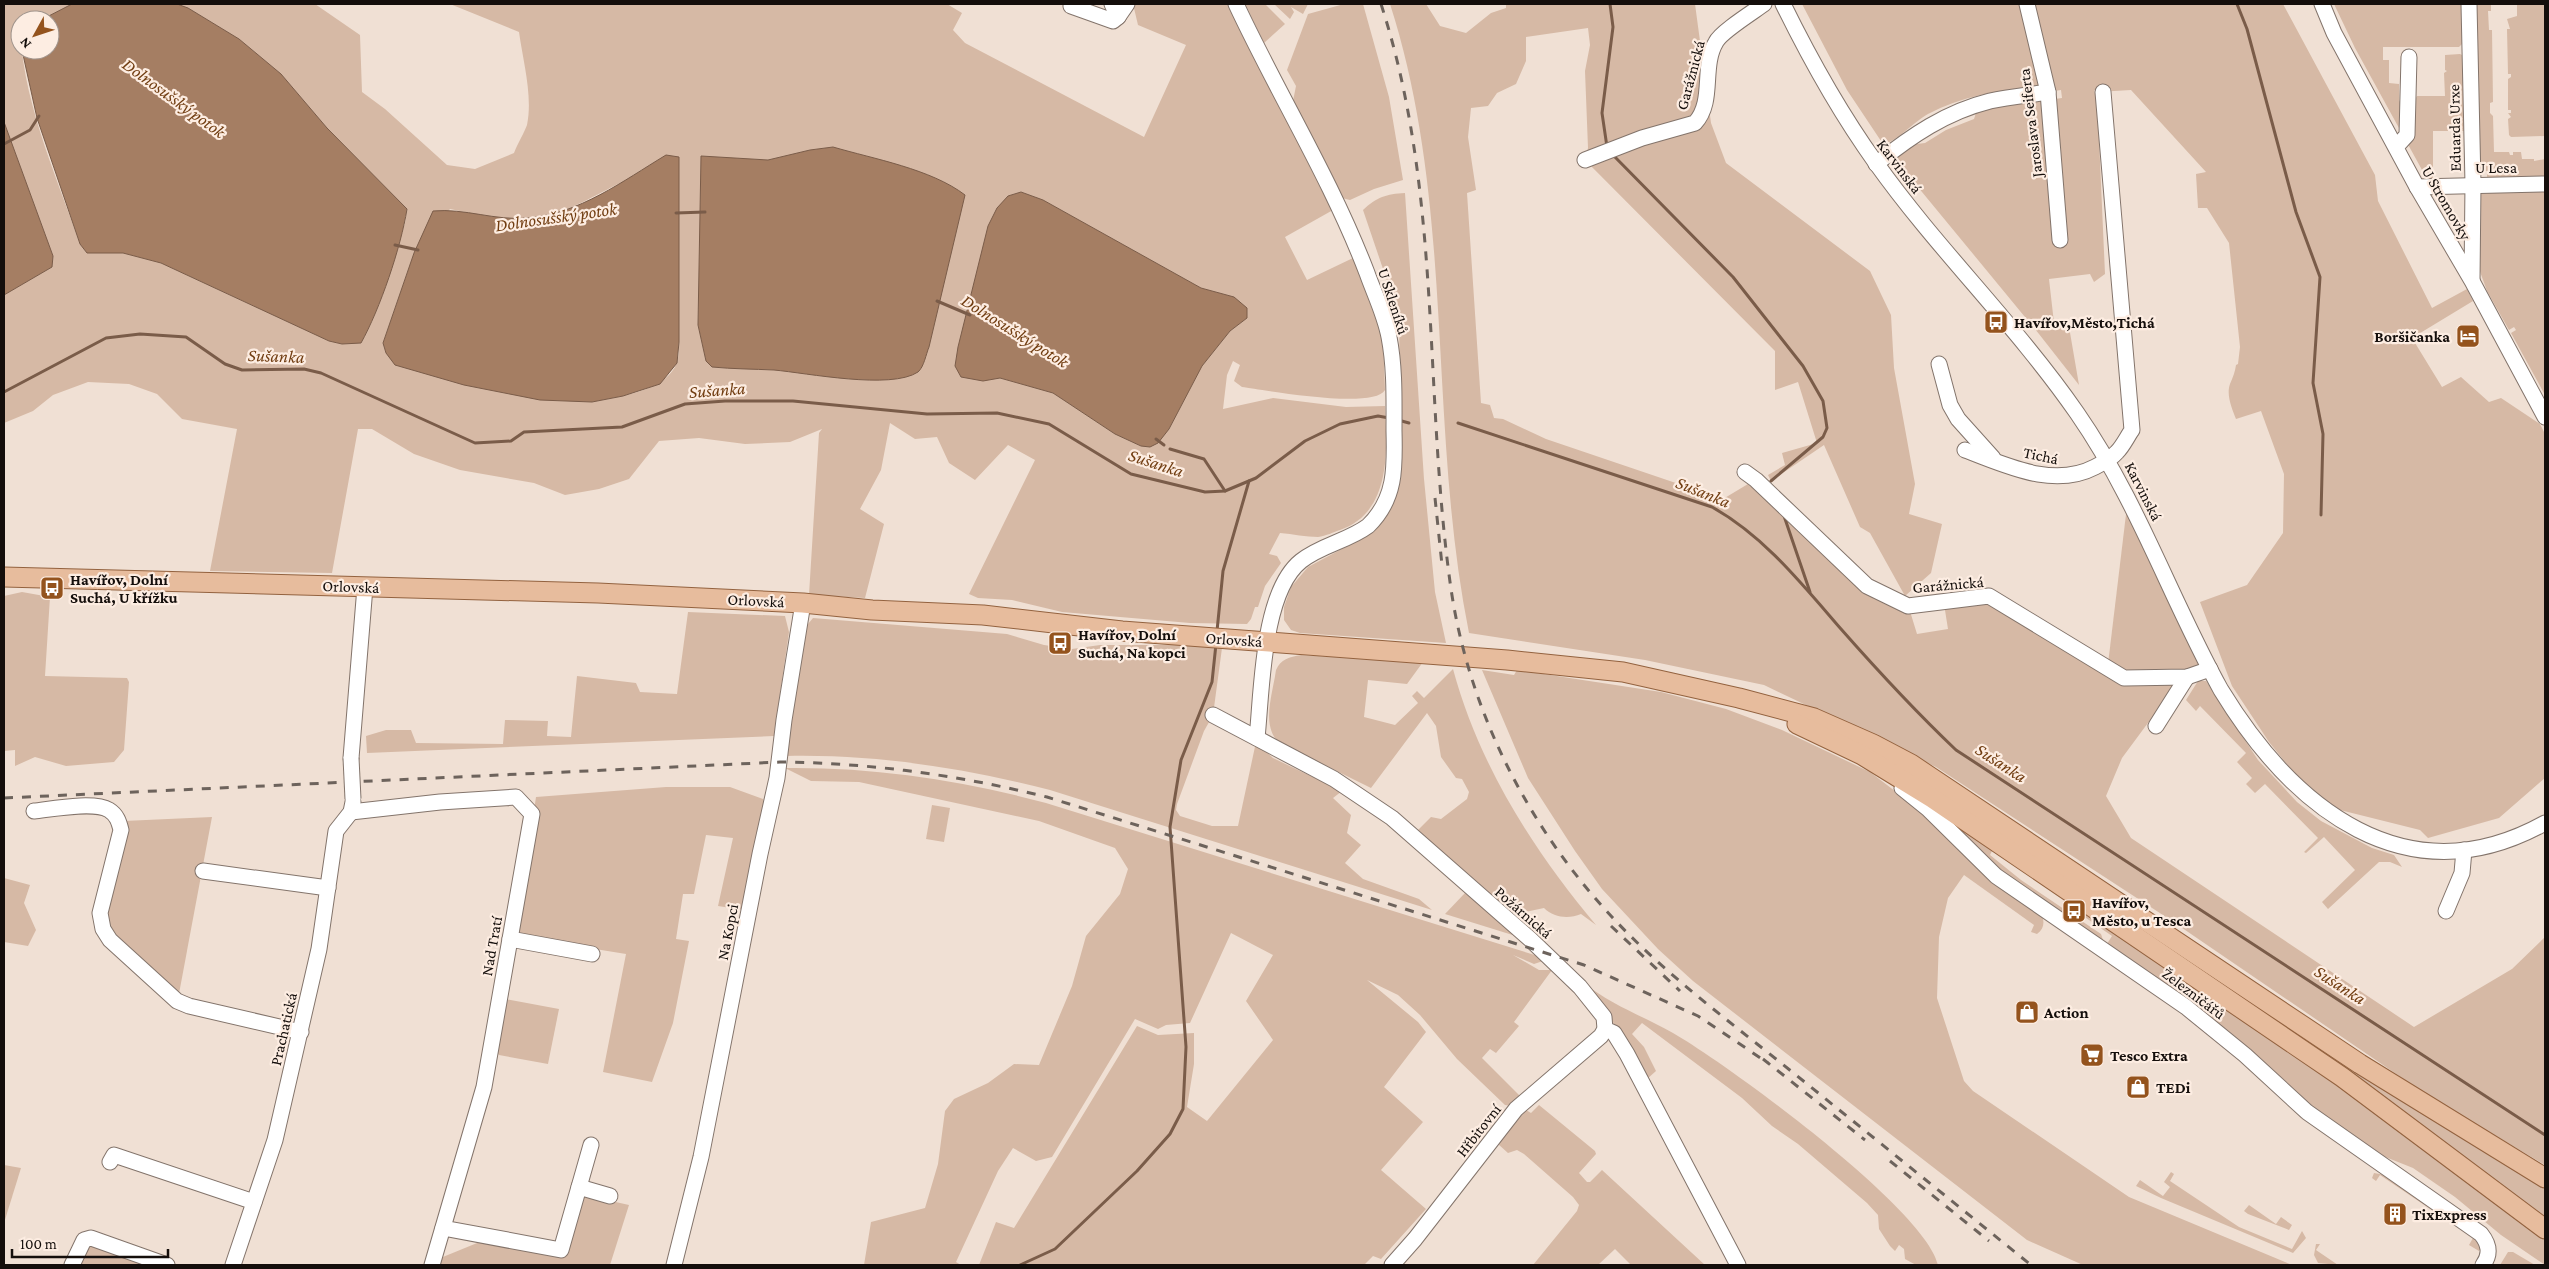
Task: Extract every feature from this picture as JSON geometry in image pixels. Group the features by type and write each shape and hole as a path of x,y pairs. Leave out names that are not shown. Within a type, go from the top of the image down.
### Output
{"main road":[{"name":"Orlovská","path":"4,577 598,593 803,603 872,610 983,615 1204,637 1506,660 1623,672 1739,698"},
{"path":"1739,698 1862,755 1932,798 2342,1077 2545,1229"},
{"path":"1739,698 1814,718 1874,744 1911,764 2360,1064 2545,1178"}],"street":[{"path":"1071,6 1113,21 1115,11 1127,4"},
{"name":"U Skleníků","path":"1236,4 1264,65 1332,192 1364,266 1389,335 1393,360 1394,477 1384,508 1363,530 1306,557 1288,574 1276,599 1267,642"},
{"name":"Garážnická","path":"1589,158 1695,122 1701,116 1706,96 1708,68 1716,40 1764,4"},
{"name":"Karvinská","path":"1783,4 1824,84 1876,164 2041,364 2108,460 2129,497 2210,669 2239,720 2293,784 2324,811 2361,832 2391,843 2425,851 2464,850 2494,845 2528,832 2545,823"},
{"name":"Jaroslava Seiferta","path":"2027,4 2048,92 2060,240"},
{"name":"U Stromovky","path":"2322,4 2334,33 2417,187 2472,282 2545,417"},
{"name":"Eduarda Urxe","path":"2469,4 2473,184 2472,282"},
{"path":"2396,147 2407,135 2409,57"},
{"path":"1876,164 1925,128 1947,117 1991,101 2048,92"},
{"name":"Tichá","path":"1965,450 2029,472 2061,478 2080,475 2108,460 2118,452 2132,430 2103,92"},
{"name":"U Lesa","path":"2417,187 2473,184 2545,184"},
{"path":"1939,364 1950,405 1958,419 1996,461"},
{"name":"Garážnická","path":"1745,472 1756,480 1867,586 1908,606 1989,596 2124,678 2187,677 2210,669"},
{"path":"352,805 351,758 365,587"},
{"name":"Na Kopci","path":"674,1265 701,1157 777,778 784,720 803,603"},
{"path":"1257,738 1267,642"},
{"path":"2156,726 2187,677"},
{"name":"Požárnická","path":"1213,715 1334,778 1392,818 1574,981 1602,1014 1605,1029 1614,1032 1738,1265"},
{"name":"Železničářů","path":"1862,755 1928,809 1996,876 2186,1007 2245,1055 2307,1112 2481,1234 2488,1246 2489,1252 2483,1265"},
{"name":"Nad Tratí","path":"352,805 516,797 532,814 484,1087 432,1265"},
{"name":"Prachatická","path":"233,1265 275,1140 319,948 336,830 352,805"},
{"path":"34,810 91,806 109,810 118,818 121,830 100,913 103,929 110,940 162,989 177,1001 188,1006 301,1032"},
{"path":"2446,911 2462,873 2464,850"},
{"path":"204,871 328,888"},
{"path":"510,939 592,954"},
{"name":"Hřbitovní","path":"1392,1265 1415,1239 1521,1105 1600,1036 1605,1029"},
{"path":"443,1228 562,1250 592,1145"},
{"path":"110,1162 114,1155 254,1202"},
{"path":"579,1187 610,1196"},
{"path":"72,1265 84,1240 91,1238 167,1265"}],"shaded area":[{"path":"4,4 72,4 60,10 10,10 10,60 24,60 32,105 50,161 80,244 87,253 123,253 161,263 329,341 342,344 380,300 405,223 407,209 327,128 281,74 239,39 188,8 177,4 315,4 360,35 362,92 385,109 447,165 475,169 514,153 527,125 529,114 527,78 519,32 450,4 947,4 962,13 953,30 965,43 1144,137 1186,45 1138,25 1133,4 1229,4 1333,210 1285,237 1307,280 1353,258 1383,338 1385,390 1377,396 1341,399 1294,395 1242,387 1234,381 1240,365 1233,361 1227,375 1223,409 1273,398 1346,407 1385,406 1386,441 1383,478 1378,494 1369,509 1357,521 1340,530 1318,537 1280,533 1269,554 1277,556 1281,563 1265,586 1258,607 1255,607 1247,624 1190,623 1062,612 1012,600 978,598 969,594 1035,460 1008,445 975,480 949,463 937,437 915,439 890,423 881,470 860,509 884,524 865,598 809,595 819,433 822,429 790,442 745,444 699,438 659,441 629,479 599,489 565,495 534,483 460,470 414,454 372,429 358,429 332,573 210,571 237,429 182,419 157,394 129,384 88,382 53,395 33,411 4,423 4,295 52,267 53,256 4,122","holes":["833,147 955,232 929,347 921,369 892,379 863,380 775,370 712,367 706,361 698,325 701,157 769,160 810,150","679,157 679,349 677,362 672,372 663,380 653,386 628,395 592,402 386,353 383,343 414,253 450,209 507,218 549,215 592,198 620,183","1021,192 1043,200 1201,288 1234,297 1247,318 1230,331 1202,366 1169,429 1141,446 1115,434 1053,393 1000,378 958,347 967,313 1008,196"]},
{"path":"1245,4 1265,4 1285,24 1264,43"},
{"path":"1274,4 1308,4 1303,14 1291,7 1294,12 1290,19"},
{"path":"1344,4 1363,4 1389,97 1403,180 1374,189 1350,200 1342,198 1293,101 1296,86 1287,70 1308,14"},
{"path":"1390,4 1426,4 1440,26 1466,33 1491,13 1506,8 1506,4 1695,4 1711,123 1726,163 1870,271 1891,315 1894,368 1915,484 1909,514 1942,524 1931,573 1905,596 1870,533 1860,527 1824,445 1771,481 1768,475 1785,465 1782,453 1817,443 1798,382 1775,390 1775,351 1585,160 1588,148 1585,71 1590,45 1588,28 1526,37 1526,61 1516,84 1497,93 1488,106 1471,108 1468,137 1476,190 1467,193 1481,403 1490,405 1494,418 1503,419 1546,439 1723,499 1748,484 1808,535 1909,608 1917,634 1948,629 1944,604 1982,601 2131,684 2176,685 2122,758 2106,796 2131,838 2414,1027 2512,969 2545,937 2545,1165 2430,1097 2169,919 1936,767 1764,685 1645,660 1469,633 1456,554 1448,475 1433,238 1424,159 1411,81"},
{"path":"1802,4 2025,4 2042,74 2039,86 1996,92 1954,103 1928,114 1893,140 1883,144 1847,90"},
{"path":"2032,4 2283,4 2375,175 2378,201 2432,308 2467,289 2473,301 2412,338 2442,387 2461,377 2489,402 2501,398 2540,424 2545,434 2545,778 2499,818 2428,838 2420,830 2336,809 2298,778 2269,742 2232,686 2200,602 2247,585 2283,533 2284,474 2261,411 2236,419 2230,402 2229,388 2236,365 2238,364 2240,347 2229,243 2207,208 2198,208 2196,174 2206,172 2131,90 2097,92 2099,91 2094,90 2095,94 2097,94 2105,274 2094,282 2090,274 2049,279 2054,323 2068,321 2079,385 1894,158 1909,145 1925,143 1946,130 1974,119 1977,110 2062,98 2061,90 2048,92"},
{"path":"2334,4 2464,4 2463,43 2459,47 2383,47 2383,60 2389,60 2389,83 2399,84 2399,100 2402,106 2412,106 2417,96 2445,96 2444,73 2447,71 2445,70 2445,55 2460,54 2464,56 2466,131 2433,131 2433,181 2427,179 2355,48"},
{"path":"2474,4 2491,4 2491,11 2488,11 2489,30 2492,30 2493,102 2490,103 2490,113 2493,116 2494,152 2509,152 2510,155 2513,155 2513,152 2521,152 2522,159 2534,159 2534,161 2545,159 2545,181 2487,179 2487,171 2477,171"},
{"path":"2517,4 2545,4 2545,136 2511,137 2509,135 2508,119 2511,117 2508,113 2511,113 2511,110 2508,110 2508,79 2511,77 2511,74 2508,74 2507,29 2510,29 2507,19 2517,16"},
{"path":"2545,187 2545,395 2511,333 2516,330 2514,327 2509,330 2487,291 2478,266 2480,194"},
{"path":"1405,193 1424,479 1435,592 1446,643 1300,633 1291,630 1284,620 1284,607 1291,587 1308,567 1353,543 1391,507 1401,476 1399,316 1363,210 1382,197"},
{"path":"2127,506 2204,666 2188,673 2126,673 2108,664"},
{"path":"22,592 50,597 45,676 127,678 129,682 124,750 114,762 66,766 35,757 15,766 15,750 4,751 4,596"},
{"path":"688,612 785,616 789,632 774,736 367,753 366,736 386,730 411,730 416,743 503,744 505,720 548,721 547,736 571,737 577,676 636,683 640,692 677,694"},
{"path":"813,618 1007,634 1044,645 1072,649 1100,645 1193,645 1222,648 1213,715 1204,731 1177,804 1176,810 1180,816 1212,826 1238,826 1256,742 1273,758 1342,791 1333,798 1351,815 1347,833 1361,845 1345,863 1363,879 1419,899 1432,910 1050,790 1017,782 952,769 887,760 853,757 786,756 803,630"},
{"path":"1301,655 1423,662 1407,684 1368,680 1364,717 1395,725 1418,703 1412,696 1417,691 1424,698 1453,669 1477,739 1511,805 1551,867 1596,925 1581,914 1572,917 1562,917 1552,914 1544,908 1516,914 1509,913 1418,830 1431,817 1441,819 1467,799 1469,792 1462,779 1456,778 1441,757 1436,726 1427,713 1371,788 1280,743 1274,736 1269,719 1276,670 1280,663 1286,659"},
{"path":"1482,670 1514,675 1517,670 1661,692 1726,709 1782,730 1870,772 1925,814 2040,912 2043,918 2043,927 2040,932 2037,934 2031,932 2034,925 1964,875 1948,898 1939,937 1937,998 1964,1081 1973,1091 2129,1197 2292,1265 2083,1265 2027,1240 1693,981 1658,949 1602,889 1528,778"},
{"path":"2198,681 2206,681 2258,760 2297,802 2321,821 2372,848 2394,855 2402,867 2390,862 2379,862 2328,909 2322,902 2355,870 2324,837 2306,853 2304,852 2318,838 2265,784 2255,793 2246,784 2252,778 2237,762 2246,753 2200,706 2196,711 2186,700"},
{"path":"785,768 852,770 917,776 982,788 1046,803 1541,957 1543,961 1534,964 1513,955 1539,970 1552,970 1514,1022 1519,1026 1496,1053 1490,1049 1482,1058 1521,1097 1511,1106 1505,1105 1457,1059 1420,1015 1398,995 1367,980 1418,1022 1426,1032 1384,1087 1423,1122 1381,1170 1426,1209 1381,1259 1373,1256 1364,1265 979,1265 996,1222 1014,1228 1137,1026 1158,1035 1194,1033 1194,1064 1187,1107 1207,1121 1273,1040 1246,1001 1273,955 1231,933 1190,1023 1166,1025 1158,1029 1135,1019 1052,1157 1036,1161 1013,1148 998,1171 956,1262 961,1265 864,1265 871,1222 925,1208 938,1164 945,1111 954,1099 988,1083 1014,1064 1039,1065 1072,986 1086,936 1120,894 1128,869 1115,848 1039,821 859,782 811,781"},
{"path":"666,787 730,787 763,799 765,805 744,910 718,906 733,838 706,835 694,894 683,894 676,939 689,941 673,1023 652,1082 603,1072 626,954 515,936 536,797"},
{"path":"932,805 950,808 944,842 926,839"},
{"path":"212,817 178,999 111,936 103,909 124,821"},
{"path":"1953,824 1992,851 1990,855 2021,880 2101,934 2103,940 2100,943 1998,873"},
{"path":"2012,837 2545,1185 2545,1221 2087,895"},
{"path":"4,878 30,885 24,903 36,930 28,946 4,942"},
{"path":"1465,893 1519,937 1445,914"},
{"path":"2076,911 2091,918 2328,1079 2545,1238 2545,1265 2501,1235 2455,1197 2413,1168 2383,1156 2355,1136 2352,1140 2105,947 2112,936"},
{"path":"1584,983 1605,998 1673,1033 1699,1050 1735,1074 1821,1140 1863,1175 1899,1209 1925,1240 1938,1265 1916,1265 1905,1259 1904,1249 1899,1245 1895,1251 1879,1229 1878,1215 1867,1203 1798,1144 1772,1126 1742,1098 1642,1023 1632,1034 1644,1047 1656,1071 1647,1079 1601,1001"},
{"path":"505,999 559,1009 548,1064 499,1055 494,1049"},
{"path":"1539,1105 1595,1151 1596,1154 1579,1173 1587,1182 1590,1182 1602,1170 1705,1265 1631,1265 1615,1249 1598,1265 1533,1265 1577,1211 1579,1205 1573,1197 1524,1154 1517,1150 1508,1153 1498,1144 1526,1110 1531,1113"},
{"path":"4,1165 21,1168 4,1223"},
{"path":"2171,1172 2174,1174 2170,1181 2239,1227 2292,1249 2302,1231 2306,1238 2293,1253 2136,1186 2140,1180 2163,1196 2170,1187 2164,1182"},
{"path":"2374,1173 2385,1175 2476,1236 2481,1248 2479,1251 2469,1245 2473,1238 2380,1175 2376,1181 2372,1178"},
{"path":"589,1196 629,1205 610,1265 437,1265 438,1259 482,1241 563,1256 582,1197"},
{"path":"2249,1205 2276,1224 2281,1217 2292,1225 2289,1230 2248,1214 2244,1211"},
{"path":"88,1242 157,1265 76,1265"},
{"path":"2316,1244 2320,1244 2316,1250 2338,1265 2318,1263 2314,1255"},
{"path":"2508,1252 2513,1252 2535,1265 2500,1265"}],"water":[{"path":"72,4 177,4 188,8 239,39 281,74 327,128 407,209 389,278 361,343 342,344 329,341 161,263 123,253 87,253 80,244 37,118 24,60 60,60 60,10"},
{"path":"4,122 53,256 52,267 4,295"},
{"path":"833,147 936,178 965,195 929,347 922,367 918,372 905,377 889,380 869,380 774,370 712,367 706,361 698,325 701,156 768,160 810,150"},
{"path":"666,155 679,157 679,342 677,363 660,384 623,396 592,402 540,400 464,385 395,365 386,353 383,343 414,253 433,211 457,211 504,218 528,218 547,215 565,210 600,195"},
{"path":"1021,192 1043,200 1201,288 1234,297 1247,308 1247,318 1230,331 1202,366 1169,429 1158,443 1150,447 1141,446 1115,434 1053,393 1000,378 983,381 961,377 955,366 958,347 988,226 997,208 1008,196"}],"waterway":[{"path":"1607,147 1602,113 1613,27 1610,4"},
{"path":"2237,4 2247,29 2296,212 2320,277 2313,383 2323,434 2321,515"},
{"name":"Dolnosušský potok","path":"4,144 30,130 39,116"},
{"path":"1612,154 1733,277 1803,366 1823,401 1827,428 1823,437 1771,481"},
{"name":"Dolnosušský potok","path":"676,213 705,212"},
{"name":"Dolnosušský potok","path":"395,245 418,250"},
{"name":"Dolnosušský potok","path":"937,301 970,315"},
{"name":"Sušanka","path":"4,392 106,338 140,334 186,337 225,364 242,370 304,369 321,373 475,443 511,441 524,432 622,427 685,404 725,401 793,401 927,414 997,413 1049,424 1131,474 1205,492 1225,491 1256,478 1305,441 1340,424 1378,416 1389,418"},
{"name":"Sušanka","path":"1398,420 1409,423"},
{"name":"Sušanka","path":"1458,423 1712,507 1731,519 1765,546 1797,578 1883,675 1956,750 2545,1135"},
{"name":"Dolnosušský potok","path":"1156,439 1164,445"},
{"name":"Dolnosušský potok","path":"1170,449 1204,459 1225,491"},
{"path":"1217,631 1223,571 1249,481"},
{"path":"1783,513 1810,592"},
{"path":"1020,1265 1055,1249 1137,1171 1170,1134 1183,1109 1186,1047 1170,827 1181,760 1212,682 1216,644"}],"railway":[{"path":"1381,4 1401,76 1414,148 1423,221 1442,515 1451,589 1472,679 1488,723 1507,765 1529,806 1554,845 1582,882 1633,939 1701,999 2031,1265"},
{"path":"1435,498 1442,565"},
{"path":"4,798 780,762 881,768 981,782 1047,797 1584,965 1698,1016 1768,1063"},
{"path":"1611,926 1680,991"},
{"path":"1763,1059 1865,1140"},
{"path":"1890,1161 1989,1241"}],"place":[{"name":"Havířov,Město,Tichá","path":"1996,322"},
{"name":"Boršičanka","path":"2468,336"},
{"name":"Havířov, Dolní Suchá, U křížku","path":"52,588"},
{"name":"Havířov, Dolní Suchá, Na kopci","path":"1060,643"},
{"name":"Havířov, Město, u Tesca","path":"2074,911"},
{"name":"Action","path":"2027,1012"},
{"name":"Tesco Extra","path":"2092,1055"},
{"name":"TEDi","path":"2138,1087"},
{"name":"TixExpress","path":"2395,1214"}]}
